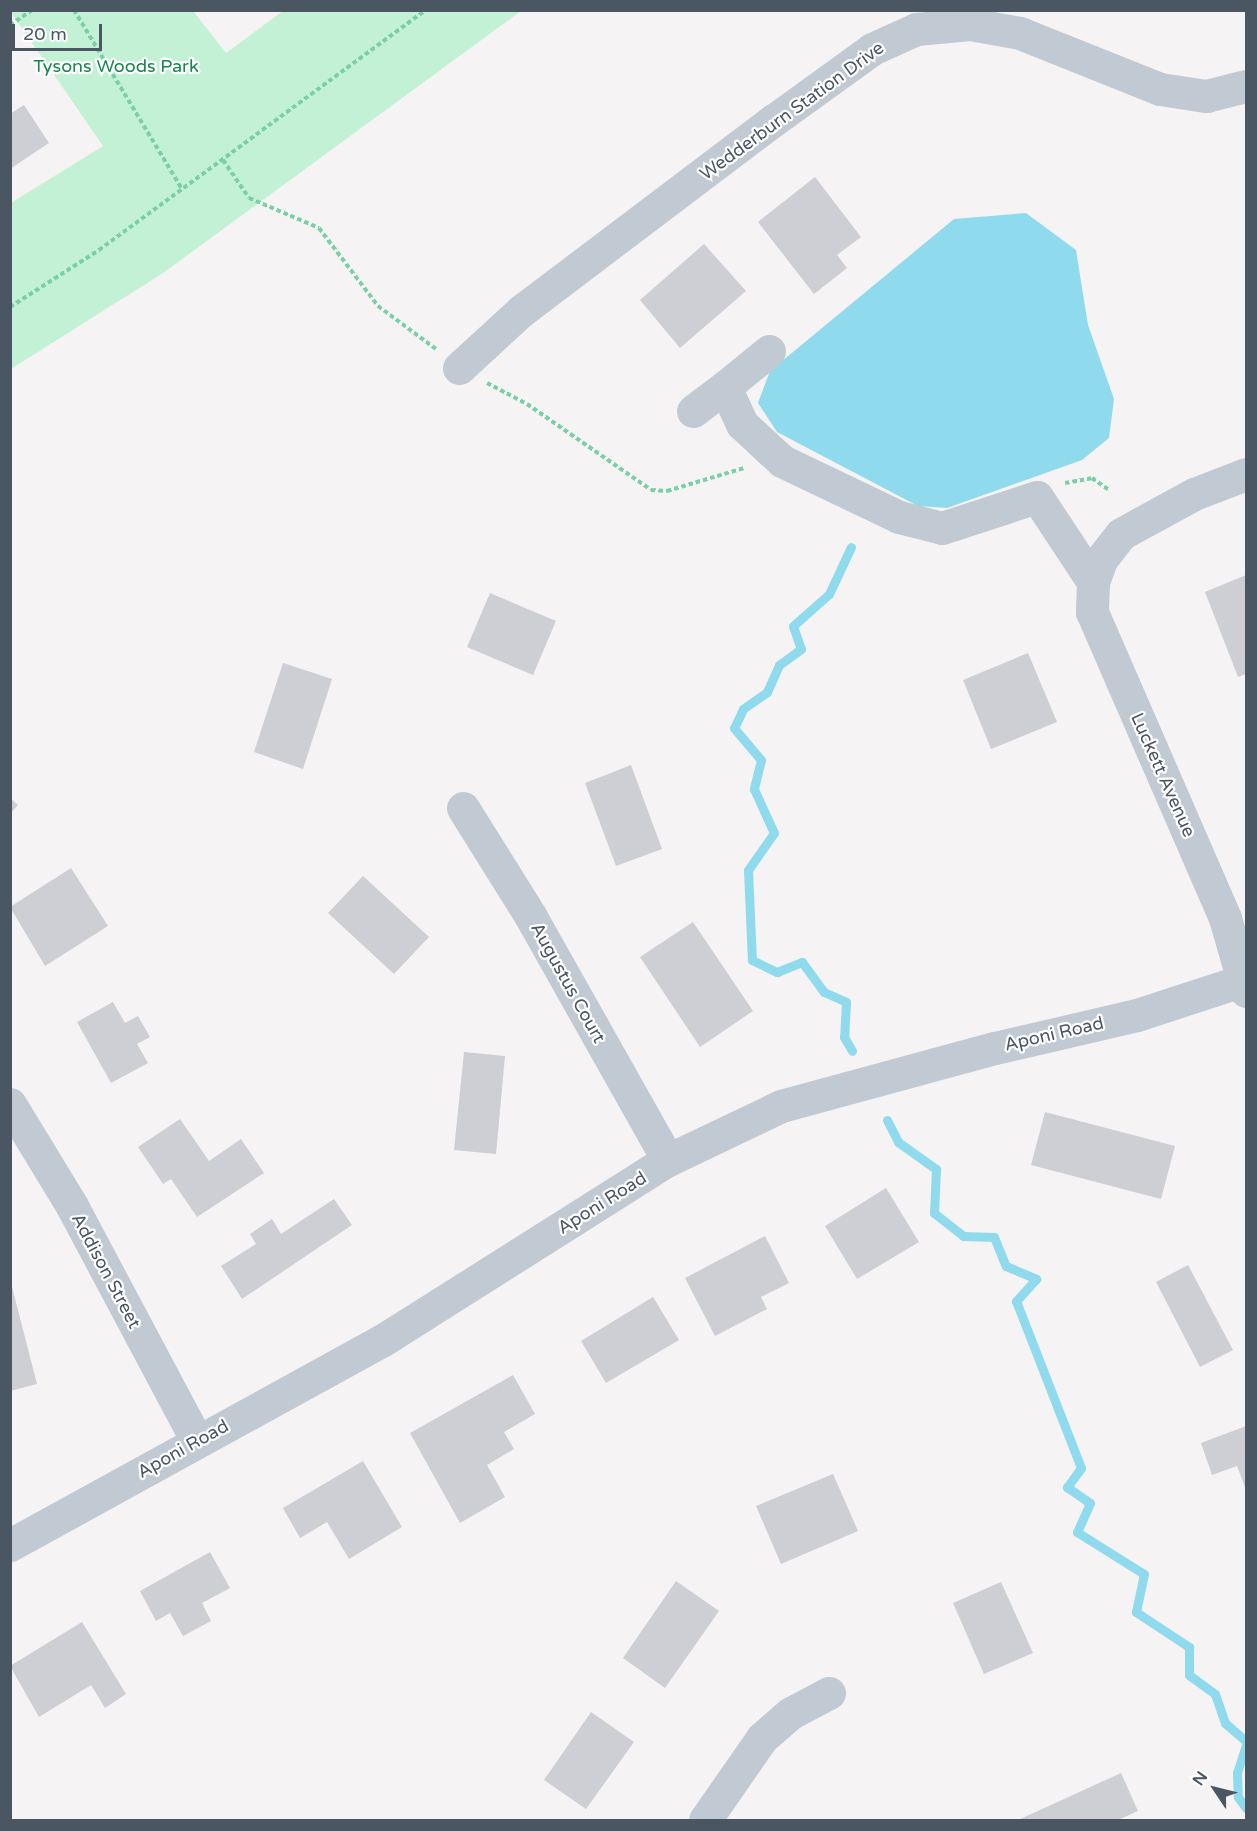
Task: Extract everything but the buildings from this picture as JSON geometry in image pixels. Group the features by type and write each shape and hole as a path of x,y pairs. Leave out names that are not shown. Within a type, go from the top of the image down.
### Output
{"street":[{"name":"Wedderburn Station Drive","path":"459,368 520,311 774,120 872,49 916,29 970,24 1020,33 1160,89 1206,96 1246,86"},
{"path":"693,411 769,351"},
{"path":"725,387 742,424 782,461 899,517 942,528 1037,497 1097,571 1121,534 1194,494 1246,474"},
{"name":"Luckett Avenue","path":"1097,571 1092,612 1225,918 1245,985"},
{"name":"Augustus Court","path":"463,808 531,917 668,1160"},
{"name":"Aponi Road","path":"10,1545 383,1340 668,1160 807,1098 1137,1015 1245,985"},
{"name":"Addison Street","path":"10,1104 72,1206 197,1441"},
{"path":"705,1821 762,1738 791,1713 830,1693"}],"path":[{"path":"10,25 32,10"},
{"path":"74,10 182,189"},
{"path":"10,307 99,250 426,10"},
{"path":"223,160 249,198 319,228 378,306 459,368 528,404 651,490 667,491 712,476 782,461"},
{"path":"1037,497 1083,478 1101,482 1109,490"}],"green space":[{"name":"Tysons Woods Park","path":"10,11 193,11 226,53 283,11 521,11 163,273 11,369 11,203 103,146"}],"water":[{"path":"1026,213 1076,250 1088,325 1114,399 1109,438 1082,460 947,508 918,506 777,432 758,403 770,371 954,219"}],"waterway":[{"path":"851,547 829,594 793,626 801,649 779,665 767,692 743,709 734,728 761,760 754,789 774,833 748,870 752,960 777,972 802,962 824,992 846,1002 844,1037 852,1051"},
{"path":"887,1120 898,1142 936,1169 934,1213 963,1236 994,1237 1006,1266 1036,1279 1016,1301 1081,1468 1067,1487 1090,1503 1077,1532 1144,1574 1136,1612 1189,1647 1189,1675 1215,1694 1225,1723 1246,1741"},
{"path":"1246,1745 1237,1773 1238,1797 1246,1808"}]}
